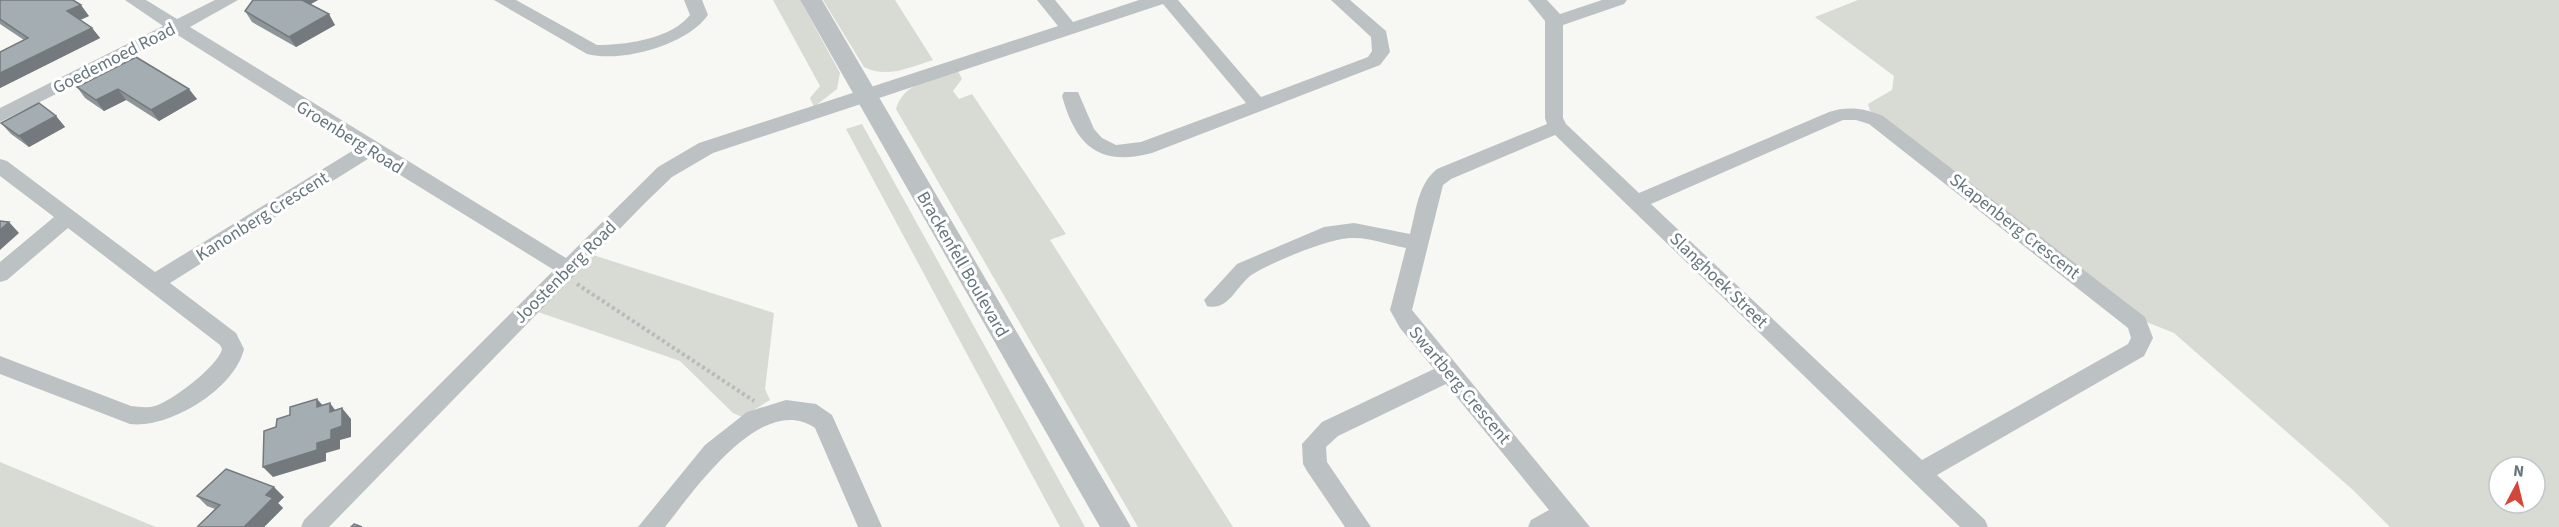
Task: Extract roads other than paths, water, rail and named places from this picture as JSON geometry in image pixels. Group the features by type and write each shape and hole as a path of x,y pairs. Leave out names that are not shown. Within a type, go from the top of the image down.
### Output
{"street":[{"name":"Groenberg Road","path":"134,0 370,150 554,262 565,272"},
{"name":"Goedemoed Road","path":"0,116 229,0"},
{"path":"503,0 593,50 604,53 624,50 688,28 699,15 693,0"},
{"name":"Brackenfell Boulevard","path":"811,0 1116,527"},
{"path":"1046,0 1068,27 1156,0"},
{"path":"1169,0 1257,104"},
{"path":"1071,96 1076,115 1093,142 1114,152 1135,151 1257,104 1363,67 1378,57 1381,52 1380,35 1340,0"},
{"path":"1537,0 1551,13 1554,21 1554,118 1558,127"},
{"path":"1554,21 1573,17 1618,0"},
{"name":"Joostenberg Road","path":"314,527 653,183 678,162 706,148 1068,27"},
{"name":"Skapenberg Crescent","path":"1636,202 1836,116 1862,114 1876,120 2137,323 2142,338 2136,350 1920,473"},
{"name":"Slanghoek Street","path":"1558,127 1976,527"},
{"name":"Swartberg Crescent","path":"1558,127 1440,178 1431,190 1401,310 1407,322 1572,520"},
{"name":"Kanonberg Crescent","path":"154,283 370,150"},
{"path":"0,166 228,339 233,349 225,366 174,408 145,417 130,415 0,365"},
{"path":"0,274 67,217"},
{"path":"1215,300 1244,268 1331,232 1354,230 1417,243"},
{"path":"1359,527 1315,464 1314,444 1330,429 1449,372"},
{"path":"650,527 707,458 763,415 786,409 797,409 817,416 824,422 870,527"},
{"path":"1540,527 1572,520"}]}
